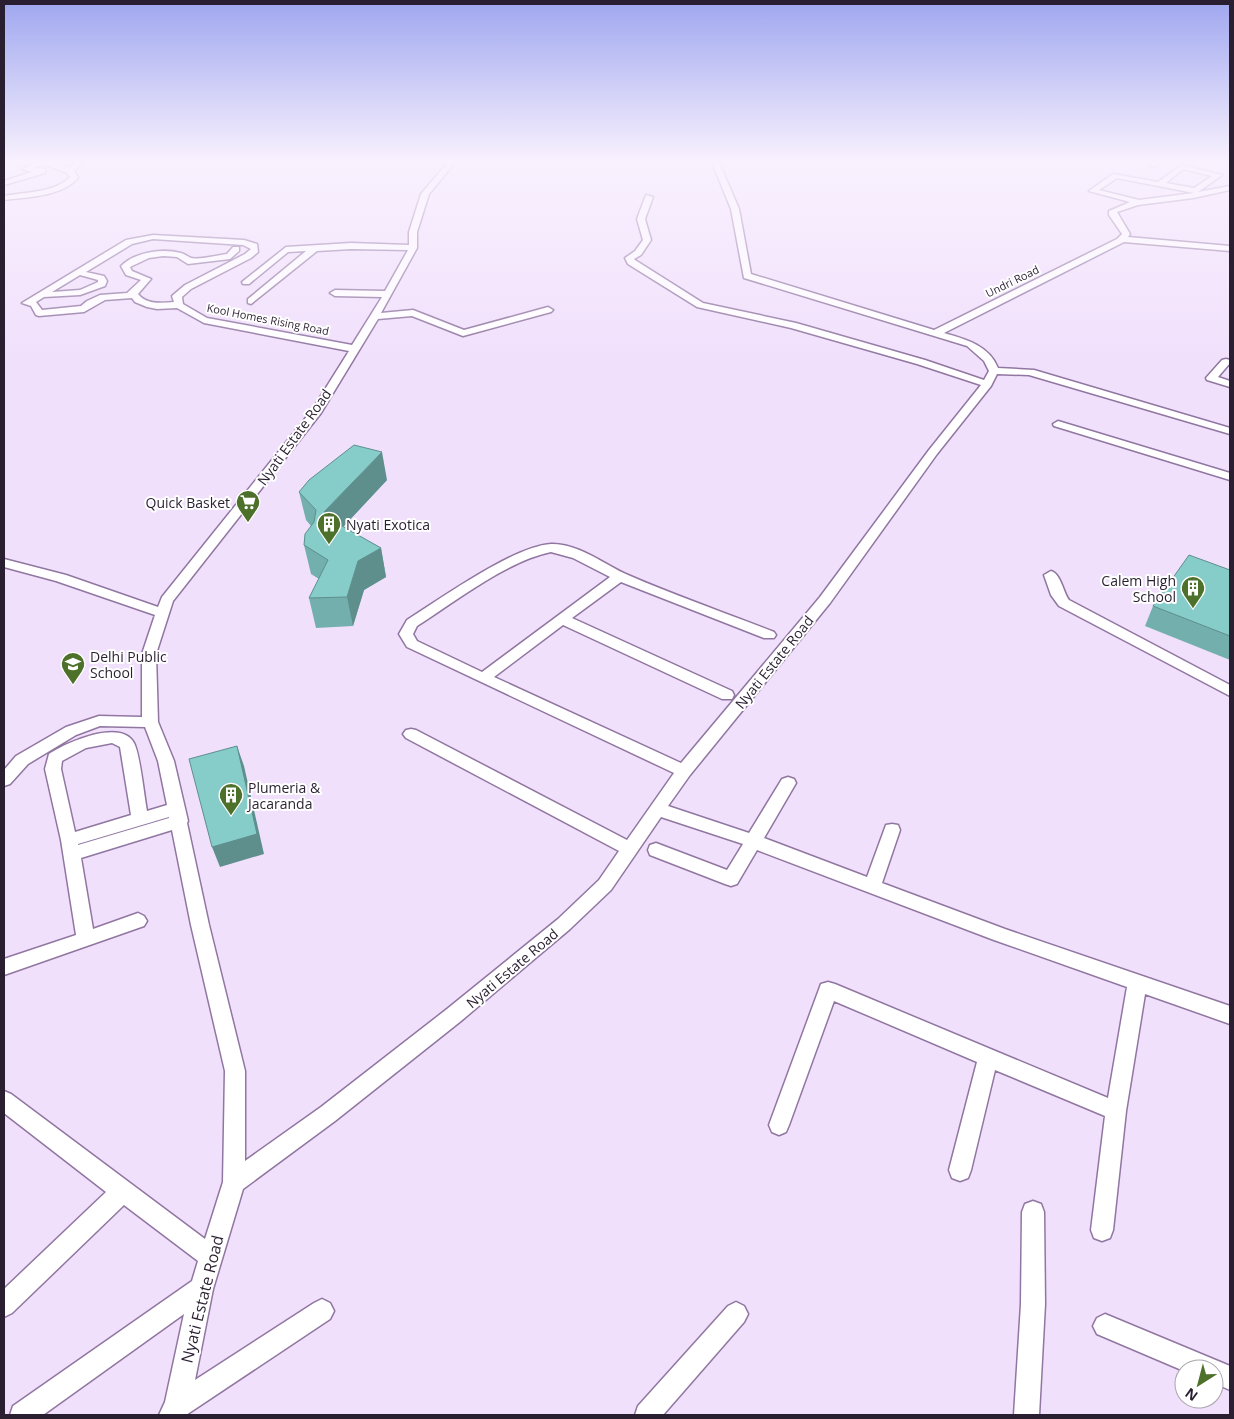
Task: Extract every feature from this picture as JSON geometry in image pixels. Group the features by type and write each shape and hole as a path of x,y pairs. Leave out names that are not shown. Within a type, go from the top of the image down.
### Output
{"street":[{"name":"Nyati Estate Road","path":"174,1410 201,1289 234,1182 236,1071 200,925 166,761 150,722 149,654 167,600 317,411 388,294 413,248 415,226"},
{"path":"643,226 647,240 638,252 629,258 630,262 700,305 793,324 921,362 987,384"},
{"path":"738,226 747,276 936,332 970,344 986,355 994,371 1038,374 1230,431"},
{"path":"1120,226 1126,234 1123,239 1230,249"},
{"path":"153,237 244,243 254,246 237,248 230,256 214,260 188,261 182,256 154,254 125,266 129,273 147,278 134,294 95,300 84,309 39,313 34,304 27,303 129,242 153,237"},
{"name":"Undri Road","path":"936,332 1123,239"},
{"path":"134,294 138,300 147,304 157,306 179,305 177,296 188,287 248,256 256,250 254,246"},
{"path":"246,282 286,250 351,246 413,248"},
{"path":"251,301 315,248"},
{"path":"43,294 70,295 82,293 102,284 103,281 100,278 77,272"},
{"path":"335,292 388,294"},
{"name":"Kool Homes Rising Road","path":"179,305 204,320 355,349"},
{"path":"374,316 413,313 463,333 548,310"},
{"path":"1229,360 1210,378 1230,384"},
{"name":"Nyati Estate Road","path":"234,1182 328,1114 454,1015 564,924 605,885 684,771 825,600 928,458 987,384 994,371"},
{"path":"1058,424 1230,477"},
{"path":"684,771 412,644 406,634 412,623 504,566 538,551 550,548 562,549 620,576 769,634"},
{"path":"4,563 61,578 162,613"},
{"path":"1051,575 1058,595 1064,603 1230,691"},
{"path":"484,677 620,576"},
{"path":"562,619 727,695"},
{"path":"4,780 22,760 70,731 100,721 150,722"},
{"path":"411,734 630,850"},
{"path":"86,939 70,847 53,769 55,758 72,748 97,739 112,736 122,739 127,744 140,819"},
{"path":"656,850 731,880 788,782"},
{"path":"658,809 754,841 1000,934 1230,1015"},
{"path":"70,847 140,819 178,814"},
{"path":"70,847 178,814"},
{"path":"873,885 892,830"},
{"path":"4,967 138,921"},
{"path":"1102,1230 1116,1111 1137,983"},
{"path":"779,1125 828,990 1116,1111"},
{"path":"960,1170 988,1057"},
{"path":"7,1109 124,1190 211,1257"},
{"path":"4,1305 124,1190"},
{"path":"1026,1415 1033,1304 1033,1212"},
{"path":"22,1415 201,1289"},
{"path":"174,1410 322,1311"},
{"path":"647,1415 736,1314"},
{"path":"1105,1326 1184,1359"}],"building":[{"path":"354,445 382,452 324,512 335,522 381,548 358,561 347,597 309,598 328,560 304,545 305,534 314,522 316,510 299,492 309,480"},
{"path":"1189,555 1230,570 1230,636 1153,606"},
{"name":"Plumeria & Jacaranda","path":"237,746 257,834 212,847 189,759"}],"place":[{"name":"Quick Basket","path":"248,523"},
{"name":"Nyati Exotica","path":"329,545"},
{"name":"Calem High School","path":"1193,609"},
{"name":"Delhi Public School","path":"73,685"},
{"name":"Plumeria & Jacaranda","path":"231,816"}]}
